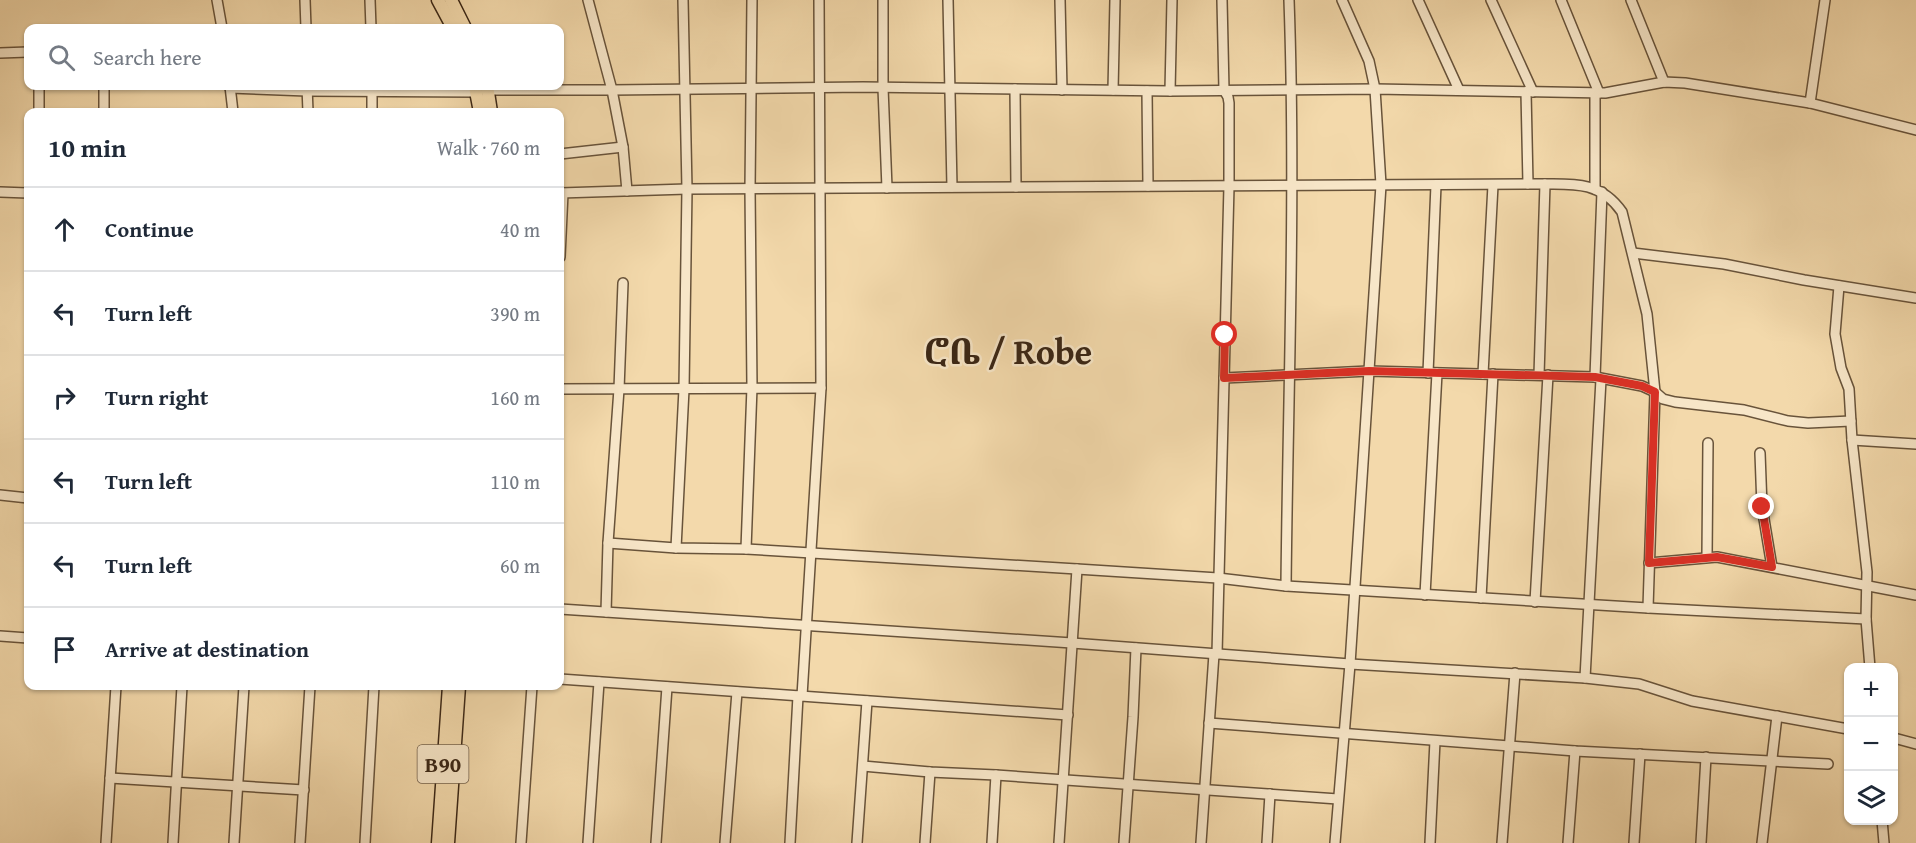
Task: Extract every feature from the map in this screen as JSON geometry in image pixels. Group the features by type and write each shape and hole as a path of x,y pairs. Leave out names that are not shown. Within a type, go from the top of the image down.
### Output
{"main road":[{"path":"438,0 451,24"},
{"path":"451,0 463,24"},
{"path":"480,108 482,90"},
{"path":"483,90 490,108"},
{"name":"B90","path":"438,843 449,690"},
{"name":"B90","path":"448,843 459,690"}],"street":[{"path":"217,0 221,24"},
{"path":"305,0 306,24"},
{"path":"370,0 371,24"},
{"path":"588,0 612,90 623,147 627,191"},
{"path":"676,548 684,389 687,189 683,0"},
{"path":"746,549 752,387 750,189 752,0"},
{"path":"790,843 807,625 821,388 819,0"},
{"path":"883,0 886,188"},
{"path":"948,0 952,187"},
{"path":"1060,0 1062,90"},
{"path":"1113,90 1115,0"},
{"path":"1170,91 1172,0"},
{"path":"1201,843 1215,654 1224,378 1229,103 1224,90 1222,0"},
{"path":"1286,586 1292,185 1289,0"},
{"path":"1335,843 1350,664 1381,185 1375,89 1369,61 1342,0"},
{"path":"1418,0 1459,90"},
{"path":"1491,0 1529,92 1528,184"},
{"path":"1561,0 1597,93 1598,378 1590,605 1585,678"},
{"path":"1631,0 1664,82"},
{"path":"1810,103 1825,0"},
{"path":"0,52 24,52"},
{"path":"564,89 949,88 1170,91 1375,89 1597,93 1664,82 1685,82 1810,103 1916,130"},
{"path":"1015,89 1016,187"},
{"path":"39,90 39,108"},
{"path":"104,90 104,108"},
{"path":"230,90 233,108"},
{"path":"307,90 308,108"},
{"path":"372,90 372,108"},
{"path":"1147,91 1148,186"},
{"path":"564,154 623,147"},
{"path":"564,194 687,189 1528,184 1583,184 1599,190 1615,201 1622,212 1647,314 1655,392 1648,608"},
{"path":"1535,602 1544,375 1545,184"},
{"path":"1425,595 1436,185"},
{"path":"1481,598 1493,185"},
{"path":"0,192 24,193"},
{"path":"1633,252 1724,264 1916,298"},
{"path":"606,612 623,283"},
{"path":"1839,286 1835,334 1841,368 1849,389 1852,440 1867,572 1866,619 1870,663"},
{"path":"1224,378 1369,371 1598,378 1642,386 1663,399 1675,402 1744,411 1788,421 1808,423 1851,421"},
{"path":"564,389 821,388"},
{"path":"1852,440 1916,444"},
{"path":"1707,557 1708,443"},
{"path":"1761,453 1762,507 1772,567"},
{"path":"0,495 24,498"},
{"path":"608,543 1077,569 1218,578 1354,591 1535,602 1866,619"},
{"path":"1649,563 1717,557 1916,595"},
{"path":"1059,843 1077,569"},
{"path":"564,609 1350,664 1585,678 1639,684 1692,702 1844,728"},
{"path":"0,636 24,638"},
{"path":"1124,843 1136,648"},
{"path":"1502,843 1515,673"},
{"path":"564,679 1068,715"},
{"path":"588,843 599,682"},
{"path":"656,843 667,687"},
{"path":"106,843 116,690"},
{"path":"172,843 182,690"},
{"path":"234,843 244,690"},
{"path":"300,843 310,690"},
{"path":"364,843 374,690"},
{"path":"521,843 532,690"},
{"path":"725,843 737,692"},
{"path":"857,843 867,701"},
{"path":"1762,843 1777,716"},
{"path":"1209,723 1575,751 1828,764"},
{"path":"1898,739 1916,744"},
{"path":"1430,843 1435,741"},
{"path":"1568,843 1575,751"},
{"path":"1634,843 1640,754"},
{"path":"1701,843 1706,757"},
{"path":"863,766 1338,799"},
{"path":"926,843 930,772"},
{"path":"992,843 996,775"},
{"path":"110,778 304,790"},
{"path":"1267,843 1270,794"},
{"path":"1882,825 1884,843"}],"district":[{"name":"ሮቤ / Robe","path":"1008,350"}],"route":[{"path":"1225,335 1224,378 1369,371 1595,377 1642,386 1655,392 1649,563 1717,557 1772,567 1762,507"}]}
